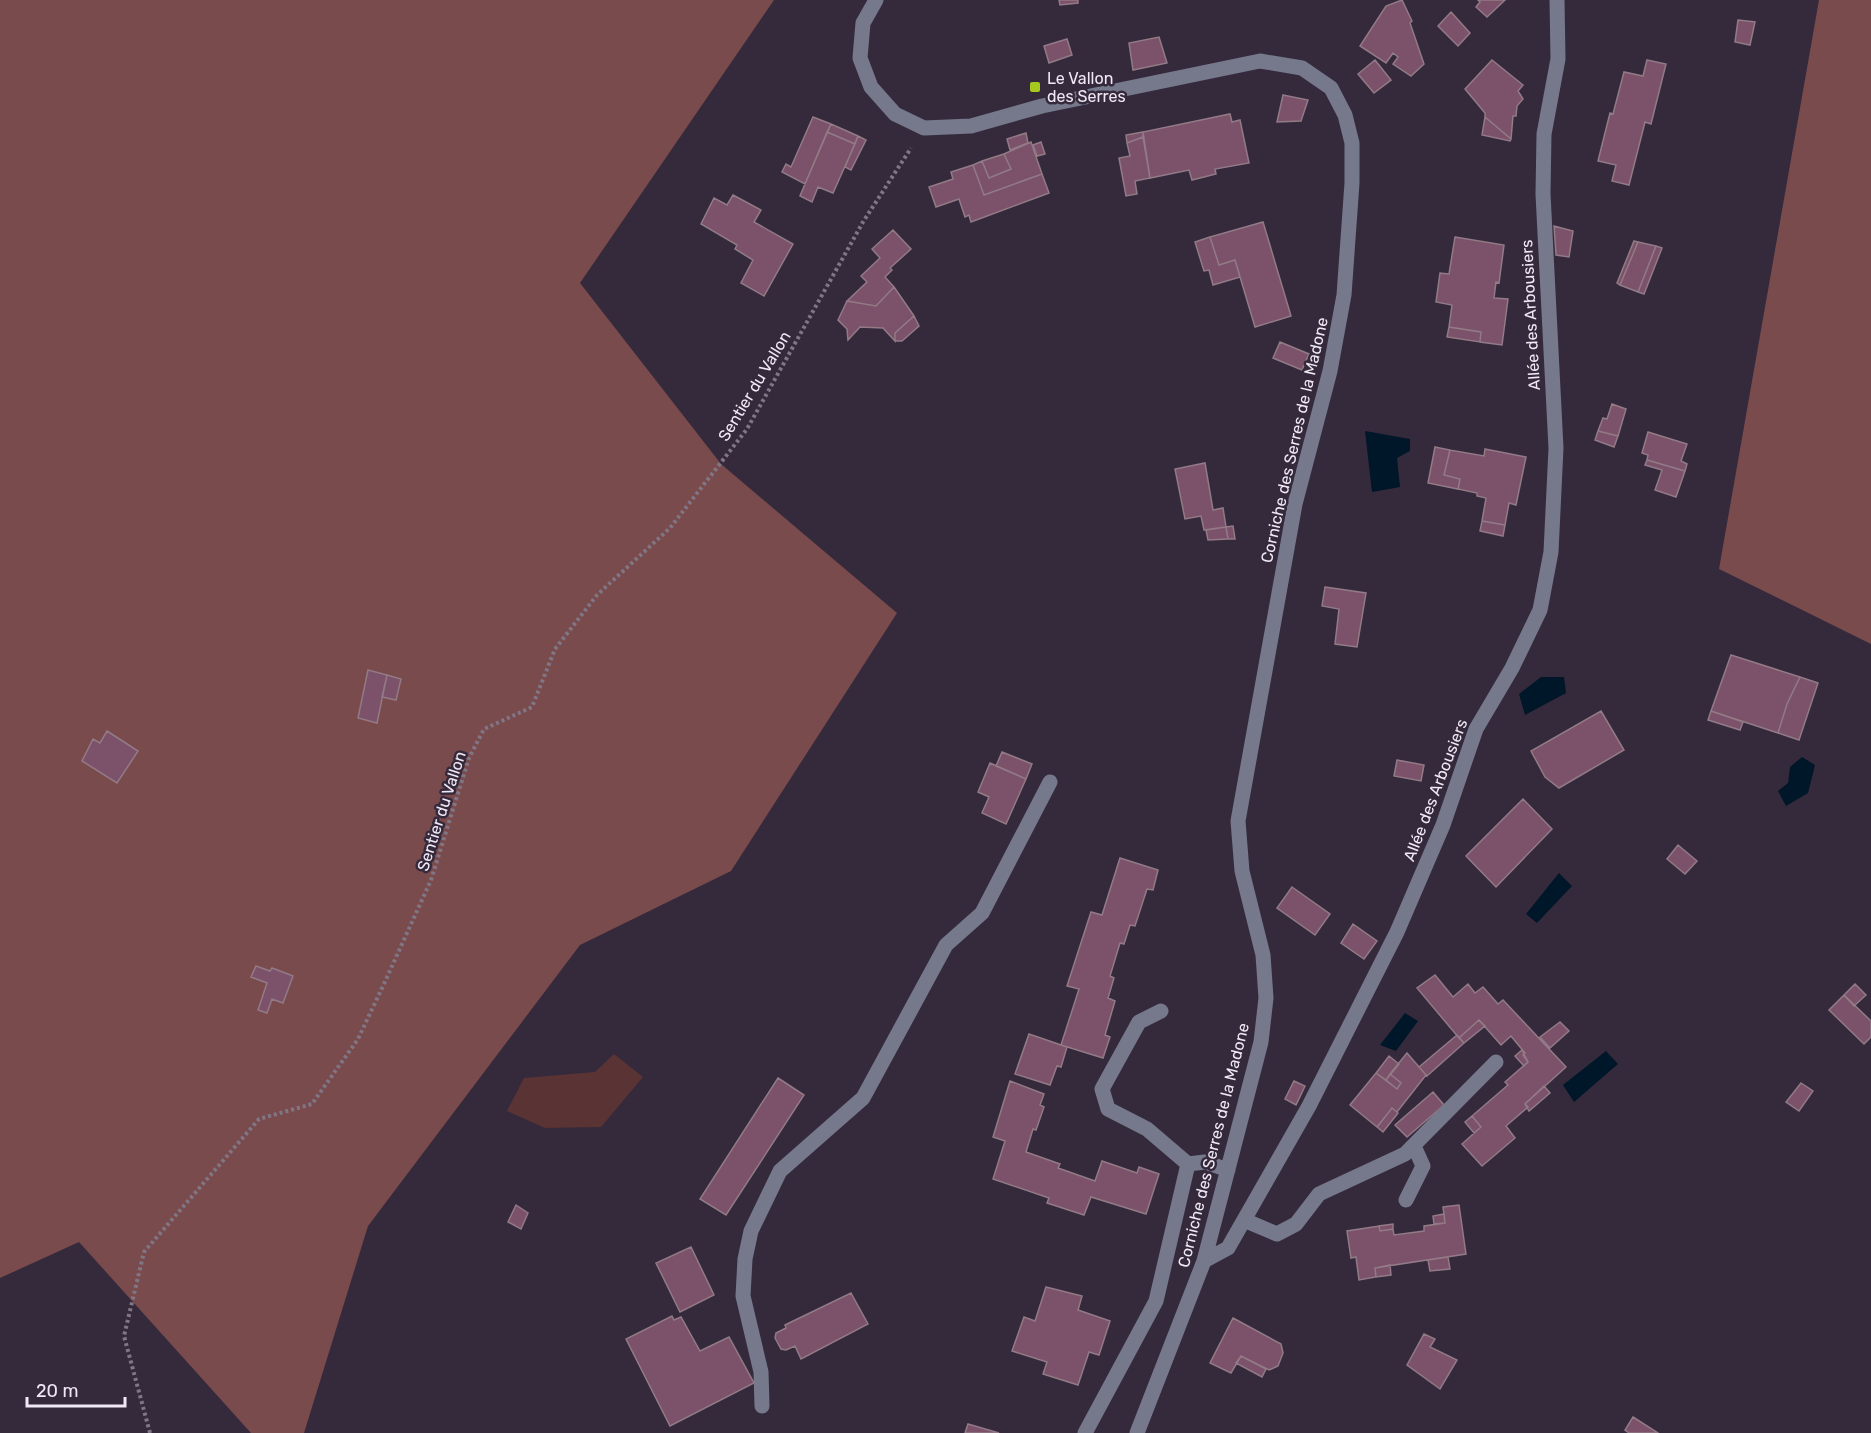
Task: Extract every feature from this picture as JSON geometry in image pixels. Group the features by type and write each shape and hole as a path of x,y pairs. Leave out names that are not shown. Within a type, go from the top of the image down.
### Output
{"street":[{"name":"Corniche des Serres de la Madone","path":"876,0 863,23 860,58 871,87 895,114 924,128 971,126 1042,106 1260,61 1302,68 1331,88 1345,115 1352,143 1352,183 1344,295 1330,370 1295,504 1238,821 1242,871 1263,955 1266,998 1261,1042 1204,1261 1137,1433"},
{"name":"Allée des Arbousiers","path":"1204,1261 1228,1248 1309,1106 1396,932 1443,825 1476,729 1512,668 1540,610 1551,552 1556,448 1543,194 1544,134 1558,59 1557,0"},
{"path":"762,1406 761,1372 743,1296 745,1259 752,1231 780,1171 862,1098 946,945 982,913 1050,782"},
{"path":"1161,1011 1139,1022 1102,1089 1108,1109 1147,1129 1188,1164 1205,1162 1227,1170"},
{"path":"1244,1220 1277,1234 1296,1224 1319,1194 1405,1154 1496,1062"},
{"path":"1406,1200 1423,1166 1414,1146"},
{"path":"1085,1433 1156,1301 1188,1164"}],"path":[{"name":"Sentier du Vallon","path":"150,1433 124,1336 144,1252 259,1119 312,1104 351,1048 383,986 431,880 469,758 484,729 532,707 555,649 597,595 670,528 747,429 863,222 924,128"}],"shaded area":[{"path":"0,0 774,0 580,283 721,464 897,613 731,871 580,945 368,1226 304,1433 251,1433 79,1242 0,1278"},
{"path":"1819,0 1871,0 1871,644 1719,569"},
{"path":"614,1054 643,1077 601,1127 545,1128 507,1111 524,1078 595,1072"}],"water":[{"path":"1365,431 1410,439 1410,451 1397,458 1400,487 1372,492"},
{"path":"1541,677 1564,677 1566,693 1525,715 1519,694"},
{"path":"1802,757 1815,765 1808,793 1786,806 1778,791 1788,783 1790,767"},
{"path":"1559,873 1572,886 1537,923 1526,914"},
{"path":"1405,1013 1418,1021 1396,1051 1380,1045"},
{"path":"1606,1051 1618,1064 1574,1102 1563,1085"}],"building":[{"path":"1059,0 1078,0 1078,3 1060,5"},
{"path":"1402,0 1412,21 1410,23 1424,64 1411,76 1393,64 1398,57 1393,53 1386,63 1360,46 1386,6"},
{"path":"1478,0 1505,0 1487,17 1476,7 1480,2"},
{"path":"1451,12 1470,33 1458,46 1438,26"},
{"path":"1738,20 1755,22 1750,45 1735,42"},
{"path":"1159,37 1167,63 1133,70 1129,43"},
{"path":"1067,39 1072,55 1049,63 1044,46"},
{"path":"1375,60 1391,80 1374,93 1358,74"},
{"path":"1492,60 1523,85 1518,91 1523,99 1517,106 1516,116 1513,116 1511,139 1485,117 1485,113 1465,89"},
{"path":"1647,60 1666,64 1651,124 1645,122 1629,185 1612,181 1616,165 1598,161 1610,113 1613,114 1624,72 1643,76"},
{"path":"1283,95 1308,100 1301,121 1277,122"},
{"path":"1230,114 1232,122 1240,120 1249,163 1215,169 1216,174 1192,180 1189,170 1150,178 1143,132"},
{"path":"813,117 831,124 805,184 782,172 786,164 791,167"},
{"path":"1485,117 1511,139 1510,141 1482,135"},
{"path":"831,124 858,136 855,144 827,132"},
{"path":"827,132 855,144 833,193 818,187 812,202 800,196"},
{"path":"1143,132 1143,137 1127,143 1126,135"},
{"path":"1026,133 1028,143 1010,150 1007,139"},
{"path":"858,136 866,140 851,170 845,167"},
{"path":"1143,137 1150,178 1135,181 1137,194 1126,196 1119,158 1130,156 1127,143"},
{"path":"1031,142 1042,174 984,195 973,165 982,161 989,178 1011,169 1004,154"},
{"path":"1041,142 1045,154 1037,156 1033,145"},
{"path":"1004,154 1011,169 989,178 982,161"},
{"path":"973,165 984,195 1042,174 1049,193 971,222 969,215 965,217 959,199 936,207 929,187 953,179 951,172"},
{"path":"733,195 761,210 754,222 793,244 764,296 741,283 753,260 735,249 737,245 701,224 714,198 727,205"},
{"path":"1263,222 1291,316 1255,327 1235,260 1219,265 1210,237"},
{"path":"1554,226 1573,231 1569,257 1556,255"},
{"path":"893,230 911,249 890,268 892,270 885,277 894,287 876,306 847,301 867,282 861,276 880,258 872,249"},
{"path":"1210,237 1219,265 1235,260 1240,277 1213,285 1209,270 1204,271 1195,242"},
{"path":"1455,237 1504,245 1499,283 1496,282 1494,298 1508,299 1502,345 1480,342 1481,332 1449,327 1452,305 1436,302 1440,273 1449,274"},
{"path":"1634,241 1638,242 1620,285 1617,283"},
{"path":"1638,242 1656,246 1638,292 1620,285"},
{"path":"1656,246 1662,248 1644,294 1638,292"},
{"path":"894,287 914,316 895,333 895,341 883,328 860,327 848,340 847,329 838,320 847,301 876,306"},
{"path":"914,316 919,326 902,341 895,341 895,333"},
{"path":"1449,327 1481,332 1480,342 1447,337"},
{"path":"1280,342 1309,354 1302,370 1273,358"},
{"path":"1612,404 1626,409 1618,436 1598,431 1603,418 1607,419"},
{"path":"1598,431 1618,436 1614,447 1595,440"},
{"path":"1648,432 1687,444 1681,461 1687,464 1685,471 1647,460 1648,455 1642,453"},
{"path":"1435,447 1450,450 1444,475 1460,479 1458,489 1428,483"},
{"path":"1485,449 1526,457 1516,505 1509,503 1505,525 1482,521 1486,498 1477,496 1477,493 1458,489 1460,479 1444,475 1450,450 1484,456"},
{"path":"1647,460 1685,471 1676,497 1655,490 1662,470 1645,465"},
{"path":"1205,463 1213,510 1223,508 1226,527 1204,530 1201,516 1185,519 1175,469"},
{"path":"1482,521 1505,525 1503,536 1480,531"},
{"path":"1233,526 1235,539 1228,539 1226,527"},
{"path":"1226,527 1228,539 1208,540 1206,530"},
{"path":"1325,587 1366,593 1357,647 1335,644 1339,609 1322,606"},
{"path":"1731,655 1800,677 1787,704 1778,733 1711,711"},
{"path":"368,670 387,675 377,723 358,718"},
{"path":"387,675 401,679 396,700 382,697"},
{"path":"1800,677 1818,683 1799,740 1778,733 1787,704"},
{"path":"1601,711 1624,750 1559,788 1545,777 1531,751"},
{"path":"1711,711 1743,722 1740,730 1708,720"},
{"path":"107,731 138,751 117,783 82,761 93,739 100,743"},
{"path":"1002,752 1032,764 1026,779 996,766"},
{"path":"1397,760 1424,765 1421,781 1394,776"},
{"path":"990,763 1026,779 1006,824 982,813 989,797 978,792"},
{"path":"1523,799 1552,829 1496,887 1466,856"},
{"path":"1678,845 1697,861 1685,874 1667,859"},
{"path":"1120,858 1158,870 1153,890 1147,889 1135,926 1130,925 1124,944 1120,943 1110,976 1114,978 1108,998 1115,1001 1105,1035 1110,1037 1103,1058 1061,1045 1079,989 1067,986 1091,912 1102,915"},
{"path":"1292,887 1330,914 1315,935 1277,908"},
{"path":"1353,924 1377,941 1364,959 1341,943"},
{"path":"256,966 270,971 272,968 293,976 283,1003 272,999 267,1013 258,1010 267,983 251,977"},
{"path":"1435,975 1453,997 1468,984 1475,993 1483,987 1498,1004 1503,1000 1566,1067 1525,1104 1528,1107 1506,1126 1515,1138 1482,1166 1462,1144 1481,1127 1472,1116 1508,1085 1505,1082 1528,1062 1523,1055 1525,1053 1511,1036 1501,1045 1479,1020 1459,1038 1417,988"},
{"path":"1855,984 1866,995 1854,1006 1844,995"},
{"path":"1844,995 1871,1021 1871,1037 1864,1044 1829,1010"},
{"path":"1479,1020 1485,1026 1464,1043 1459,1038"},
{"path":"1560,1022 1569,1031 1550,1048 1540,1037"},
{"path":"1029,1034 1067,1047 1061,1067 1057,1066 1050,1085 1015,1074"},
{"path":"1457,1035 1464,1043 1427,1076 1419,1067"},
{"path":"1522,1050 1528,1062 1524,1066 1515,1056"},
{"path":"1407,1053 1426,1075 1397,1112 1392,1108 1377,1127 1350,1105 1376,1073 1397,1089 1401,1083 1390,1074"},
{"path":"1389,1056 1399,1064 1386,1080 1376,1073"},
{"path":"1390,1074 1401,1083 1397,1089 1386,1080"},
{"path":"778,1078 804,1095 726,1215 700,1199"},
{"path":"1010,1081 1044,1094 1040,1105 1044,1107 1036,1130 1033,1129 1026,1152 1060,1164 1058,1168 1095,1181 1102,1161 1137,1173 1139,1167 1159,1174 1146,1214 1091,1197 1084,1215 1047,1203 1049,1198 993,1179 1005,1141 993,1137"},
{"path":"1294,1081 1305,1086 1296,1105 1285,1099"},
{"path":"1801,1083 1813,1091 1799,1111 1786,1102"},
{"path":"1544,1086 1550,1093 1529,1111 1525,1104"},
{"path":"1433,1092 1444,1105 1407,1137 1395,1125"},
{"path":"1392,1108 1398,1113 1383,1132 1377,1127"},
{"path":"1472,1116 1481,1127 1474,1133 1465,1122"},
{"path":"516,1205 528,1213 521,1229 508,1222"},
{"path":"1459,1205 1466,1254 1375,1268 1376,1277 1359,1280 1356,1257 1351,1258 1347,1231 1379,1226 1380,1231 1393,1229 1394,1235 1424,1231 1424,1226 1445,1223 1443,1207"},
{"path":"1444,1214 1445,1223 1434,1224 1433,1216"},
{"path":"1393,1224 1393,1229 1380,1231 1379,1226"},
{"path":"691,1247 714,1295 680,1312 656,1263"},
{"path":"1448,1257 1450,1269 1430,1271 1428,1260"},
{"path":"1390,1265 1391,1275 1376,1277 1375,1268"},
{"path":"1046,1287 1082,1296 1078,1310 1110,1321 1099,1355 1089,1352 1078,1385 1043,1374 1047,1362 1012,1351 1024,1317 1035,1321"},
{"path":"851,1293 868,1324 801,1359 795,1346 786,1350 781,1349 775,1338 776,1333 786,1328 785,1325"},
{"path":"672,1316 674,1320 681,1317 700,1351 729,1337 754,1383 670,1426 626,1339"},
{"path":"1233,1318 1281,1344 1283,1353 1278,1366 1269,1370 1241,1356 1231,1373 1210,1363"},
{"path":"1424,1334 1435,1339 1430,1347 1457,1360 1440,1389 1407,1365"},
{"path":"1241,1356 1266,1369 1262,1377 1236,1363"},
{"path":"1633,1417 1658,1433 1629,1433 1625,1430"},
{"path":"968,1424 999,1433 965,1433"}],"place":[{"name":"Le Vallon des Serres","path":"1035,87"}]}
